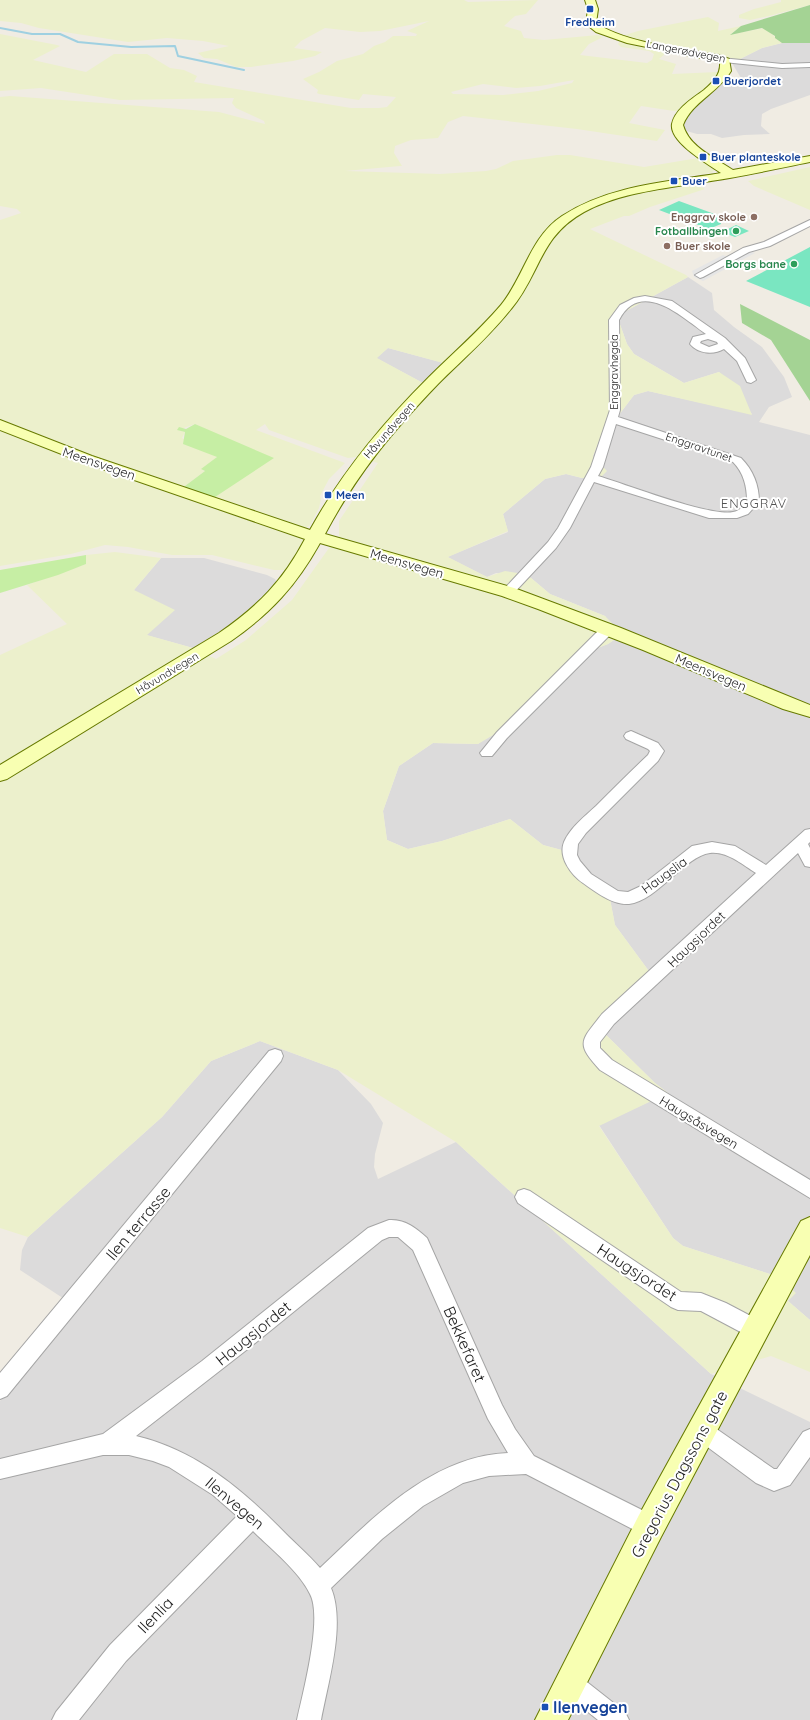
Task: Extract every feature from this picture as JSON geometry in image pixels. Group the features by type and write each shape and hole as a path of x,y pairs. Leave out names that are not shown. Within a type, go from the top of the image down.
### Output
{"main road":[{"name":"Langerødvegen","path":"590,0 593,9 591,24 602,32 724,60"},
{"path":"724,60 727,65 721,79 683,113 678,120 677,127 680,135 688,143 731,174"},
{"name":"Håvundvegen","path":"0,774 206,649 258,613 283,587 346,482 359,464 419,395 506,307 518,290 541,243 556,226 589,205 616,196 810,159"},
{"name":"Meensvegen","path":"0,424 86,460 314,536 508,592 608,630 790,705 810,711"},
{"name":"Gregorius Dagssons gate","path":"552,1720 650,1526 701,1430 757,1330 810,1229"}],"street":[{"name":"Langerødvegen","path":"724,60 782,66 810,65"},
{"path":"700,275 746,250 753,242 784,235 810,223"},
{"name":"Enggravhøgda","path":"508,592 552,545 570,519 593,478 613,419 616,392 614,320 617,311 623,306 642,300 665,301 678,308 721,340 741,360 751,380"},
{"name":"Enggravtunet","path":"593,478 709,515 733,516 744,512 753,502 745,468 737,460 613,419"},
{"path":"487,753 502,735 608,630"},
{"name":"Haugslia","path":"631,736 653,746 657,751 653,758 581,829 571,843 570,855 574,864 586,878 614,896 629,898 646,890 697,850 712,846 730,850 768,873"},
{"path":"805,839 810,862"},
{"name":"Haugsjordet","path":"592,1050 592,1040 608,1019 805,839"},
{"name":"Haugsåsvegen","path":"592,1050 606,1065 810,1190"},
{"name":"Ilen terrasse","path":"0,1389 275,1056"},
{"name":"Haugsjordet","path":"524,1196 678,1301 701,1302 719,1309 757,1330"},
{"name":"Haugsjordet","path":"107,1444 163,1404 266,1324 375,1234 387,1228 400,1228"},
{"name":"Bekkefaret","path":"400,1228 420,1244 498,1418 526,1463 650,1526"},
{"path":"701,1430 763,1476 774,1480 783,1478 810,1439"},
{"name":"Ilenvegen","path":"0,1469 107,1444 141,1447 162,1453 188,1466 216,1484 253,1515 319,1584 324,1600 325,1624 309,1720"},
{"name":"Bekkefaret","path":"319,1584 383,1524 414,1500 439,1484 457,1474 484,1465 526,1463"},
{"name":"Ilenlia","path":"64,1720 118,1653 253,1515"},
{"path":"570,1683 617,1720"}],"shaded area":[{"path":"782,43 810,43 810,95 771,109 762,114 761,126 770,134 722,138 711,134 697,134 683,130 682,122 700,97 723,82 741,78 732,63 751,59 738,60 762,48"},
{"path":"749,251 755,253 703,281 694,277 692,271 723,255 732,259"},
{"path":"688,277 712,293 714,310 734,327 762,347 784,377 792,397 769,407 759,422 810,435 810,1320 788,1301 784,1281 770,1274 683,1246 673,1238 599,1125 668,1093 655,1083 600,1029 654,978 615,925 610,899 569,852 543,845 510,819 442,841 408,849 387,840 383,811 399,766 433,743 478,744 595,649 614,640 617,634 605,616 550,594 531,578 496,573 487,577 447,557 508,532 503,514 545,479 566,474 582,478 599,441 634,395 648,391 752,414 719,372 684,383 634,354 627,344 617,316"},
{"path":"388,348 444,363 423,383 376,358"},
{"path":"161,558 204,558 267,575 275,579 277,583 248,614 193,648 146,635 134,590"},
{"path":"260,1041 338,1070 371,1104 383,1123 375,1154 374,1167 378,1179 456,1142 711,1374 810,1422 810,1720 0,1720 0,1401 75,1306 20,1270 22,1250 28,1237 162,1117 211,1061"}],"green space":[{"path":"0,0 464,0 468,2 538,0 526,14 515,16 504,26 521,31 524,38 544,40 598,35 603,37 589,44 580,55 647,63 652,60 654,54 649,51 621,47 618,44 622,36 638,31 708,17 719,23 718,31 741,26 731,34 765,28 782,43 762,48 738,60 672,48 659,59 676,64 672,74 718,72 718,75 687,113 641,106 629,123 665,130 657,141 577,129 463,116 448,122 438,138 411,140 395,146 394,153 402,166 345,171 440,174 486,171 496,169 513,161 557,155 570,155 644,167 701,158 715,170 711,173 679,177 659,183 670,189 697,185 705,189 590,229 688,277 617,316 627,344 634,354 684,383 719,372 740,386 752,415 648,391 634,395 599,441 593,456 607,471 600,478 582,478 566,474 545,479 503,514 508,531 448,557 487,577 505,571 524,574 550,594 605,616 616,627 617,634 614,640 595,649 495,734 478,744 433,743 399,766 383,811 387,840 408,849 442,841 510,819 543,845 569,852 610,899 615,925 654,978 600,1029 655,1083 668,1093 599,1126 673,1238 683,1246 770,1274 784,1281 796,1293 788,1301 810,1320 810,1372 771,1356 711,1374 456,1142 338,1070 260,1041 211,1061 162,1117 28,1237 0,1228 0,655 67,624 27,585 86,564 86,555 115,552 161,558 134,590 175,610 147,635 193,648 216,659 246,640 292,600 329,548 339,539 339,521 378,463 356,457 348,458 269,430 265,424 256,430 345,463 329,479 320,496 321,499 319,508 310,525 305,529 212,499 223,438 195,424 178,430 185,432 182,438 217,457 202,470 205,471 181,489 302,538 303,541 287,570 274,570 212,555 172,555 128,547 105,545 71,554 0,566 0,220 21,213 17,209 0,206 0,97 10,96 219,112 265,124 264,121 236,108 232,103 234,98 120,100 41,88 0,91 0,34 60,46 33,60 86,72 114,54 147,54 170,68 184,70 197,76 194,82 351,108 379,108 387,107 396,97 363,94 359,100 319,94 317,93 318,90 303,79 319,72 337,61 363,54 374,46 385,42 393,36 416,36 417,34 407,31 429,21 380,31 360,32 325,28 301,41 294,48 322,52 315,56 293,61 251,67 236,67 217,59 204,58 198,53 229,46 203,41 167,38 128,42 39,28 21,23 0,21","holes":["574,80 572,83 538,91 503,95 453,94 451,92 483,84 516,88 540,86","388,348 443,363 423,383 377,358"]},
{"path":"781,0 810,0 810,5 750,20 739,18 739,15 754,9 781,2"},
{"path":"810,5 810,43 782,43 775,38 775,36 762,28 730,35 741,26"},
{"path":"810,167 810,210 754,186 748,181"},
{"path":"679,201 720,216 721,224 709,229 659,210"},
{"name":"Fotballbingen","path":"736,225 749,231 735,237 722,232"},
{"name":"Borgs bane","path":"810,247 810,307 746,281"},
{"path":"740,304 810,340 810,401 771,340 742,323"},
{"path":"195,424 274,458 212,499 181,489 205,471 201,469 217,457 183,444 185,432 177,430 179,427 186,429"},
{"path":"86,555 86,564 58,575 0,593 0,570"}],"waterway":[{"path":"0,28 32,34 60,34 78,42 131,47 175,46 178,56 244,70"}],"place":[{"name":"Fredheim","path":"590,9"},
{"name":"Buerjordet","path":"716,81"},
{"name":"Buer planteskole","path":"703,157"},
{"name":"Buer","path":"674,181"},
{"name":"Enggrav skole","path":"754,217"},
{"name":"Fotballbingen","path":"736,231"},
{"name":"Buer skole","path":"667,246"},
{"name":"Borgs bane","path":"794,264"},
{"name":"Meen","path":"328,495"},
{"name":"Ilenvegen","path":"545,1707"}],"district":[{"name":"ENGGRAV","path":"754,503"}]}
